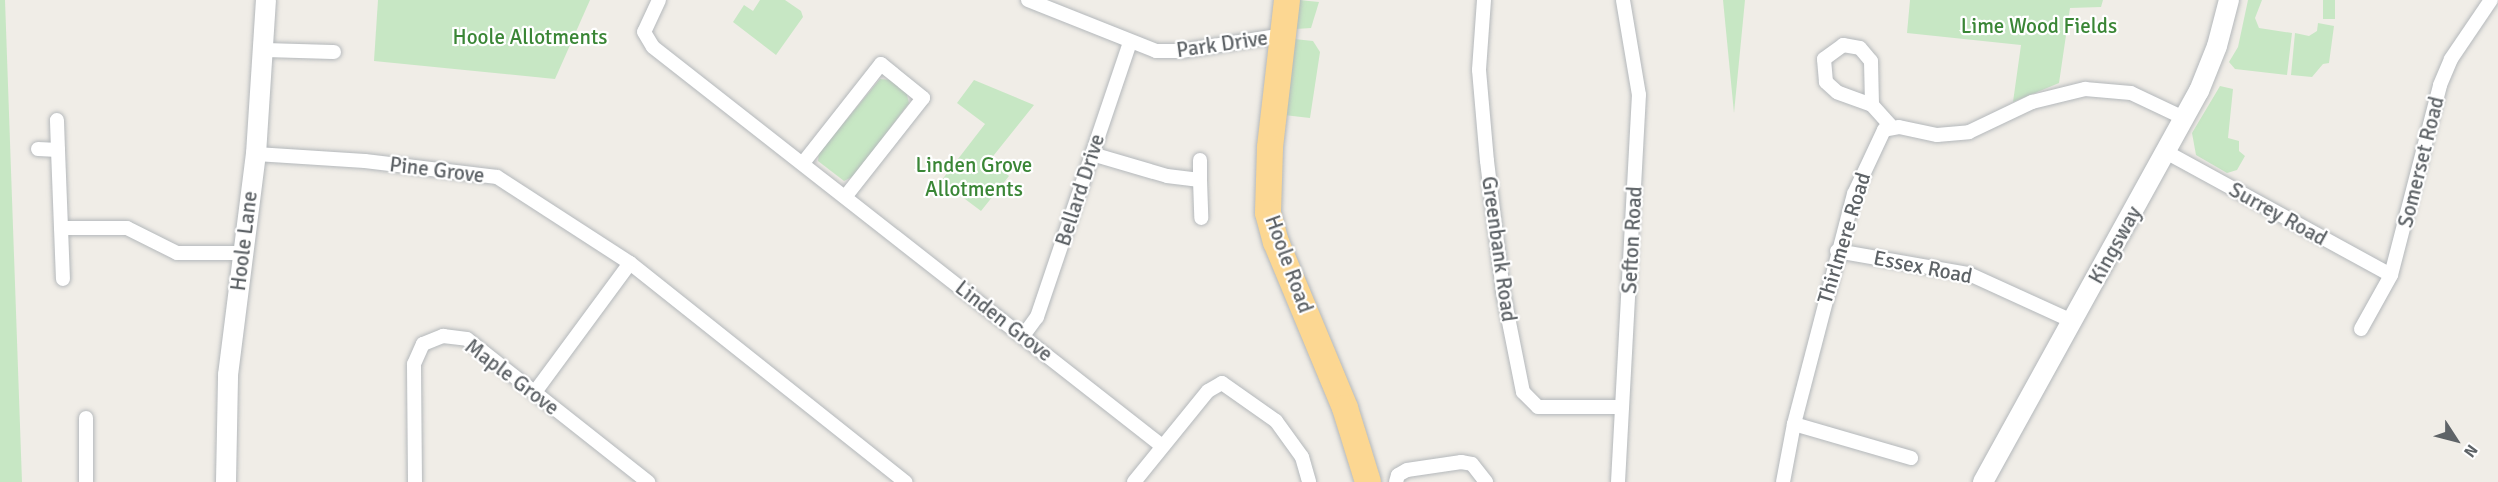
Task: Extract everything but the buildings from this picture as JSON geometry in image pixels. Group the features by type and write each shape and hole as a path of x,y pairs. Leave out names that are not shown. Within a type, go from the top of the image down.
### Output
{"highway":[{"name":"Hoole Road","path":"1287,0 1268,176 1271,227 1345,408 1368,482"}],"street":[{"name":"Hoole Lane","path":"226,482 228,375 255,154 266,0"},
{"name":"Linden Grove","path":"659,0 644,27 648,42 1162,446"},
{"name":"Park Drive","path":"1028,0 1156,51 1176,52 1283,35"},
{"name":"Greenbank Road","path":"1484,0 1479,70 1487,161 1503,292 1523,392 1538,407 1622,407"},
{"name":"Sefton Road","path":"1618,482 1639,95 1623,0"},
{"name":"Kingsway","path":"1983,482 2184,118 2209,67 2229,0"},
{"name":"Somerset Road","path":"2361,329 2391,275 2440,85 2451,58 2491,0"},
{"name":"Bellard Drive","path":"1023,336 1037,317 1130,42"},
{"path":"1872,105 1872,69 1866,53 1852,45 1835,47 1824,59 1826,82 1837,92 1872,105 1892,127 1937,135 1969,132 2032,102 2085,89 2132,93 2184,118"},
{"path":"264,50 334,52"},
{"path":"803,163 881,64 923,98 845,198"},
{"path":"57,120 63,279"},
{"name":"Thirlmere Road","path":"1783,482 1794,424 1837,251 1854,194 1880,134 1892,127"},
{"path":"38,149 58,150"},
{"name":"Surrey Road","path":"2166,152 2391,275"},
{"name":"Pine Grove","path":"255,154 365,161 497,177 630,263 905,482"},
{"path":"1092,154 1167,176 1200,180"},
{"path":"1200,160 1201,218"},
{"path":"61,228 127,228 177,253 242,253"},
{"name":"Essex Road","path":"1837,251 1968,274 2072,321"},
{"path":"535,392 630,263"},
{"name":"Maple Grove","path":"415,482 414,364 423,344 443,336 467,339 648,482"},
{"path":"1134,482 1208,391 1222,383 1276,421 1302,457 1309,482"},
{"path":"86,418 86,482"},
{"path":"1794,424 1911,458"},
{"path":"1397,478 1461,462 1473,464 1486,482"}],"green space":[{"path":"0,0 5,0 22,482 0,482"},
{"name":"Hoole Allotments","path":"378,0 590,0 555,79 374,61"},
{"path":"760,0 785,0 801,11 803,17 776,55 733,22 744,5 753,11"},
{"path":"1299,0 1319,2 1311,28 1296,29"},
{"path":"1723,0 1745,0 1734,113"},
{"name":"Lime Wood Fields","path":"1910,0 2103,0 2101,7 2070,8 2059,83 2013,102 2021,45 1907,33"},
{"path":"2248,0 2262,0 2255,18 2259,28 2292,33 2287,75 2235,69 2229,62 2238,47"},
{"path":"2323,0 2335,0 2335,19 2323,19"},
{"path":"2318,23 2334,26 2329,63 2323,64 2312,77 2291,75 2295,33 2309,36 2317,31"},
{"path":"1294,39 1313,41 1320,52 1310,118 1284,115"},
{"path":"880,79 892,80 906,91 909,103 854,176 844,181 818,161 819,153"},
{"name":"Linden Grove Allotments","path":"974,80 1034,105 990,160 1009,176 981,211 941,181 985,124 957,103"},
{"path":"2220,86 2233,89 2228,138 2239,141 2239,151 2245,156 2237,170 2227,173 2196,155 2192,133"}]}
